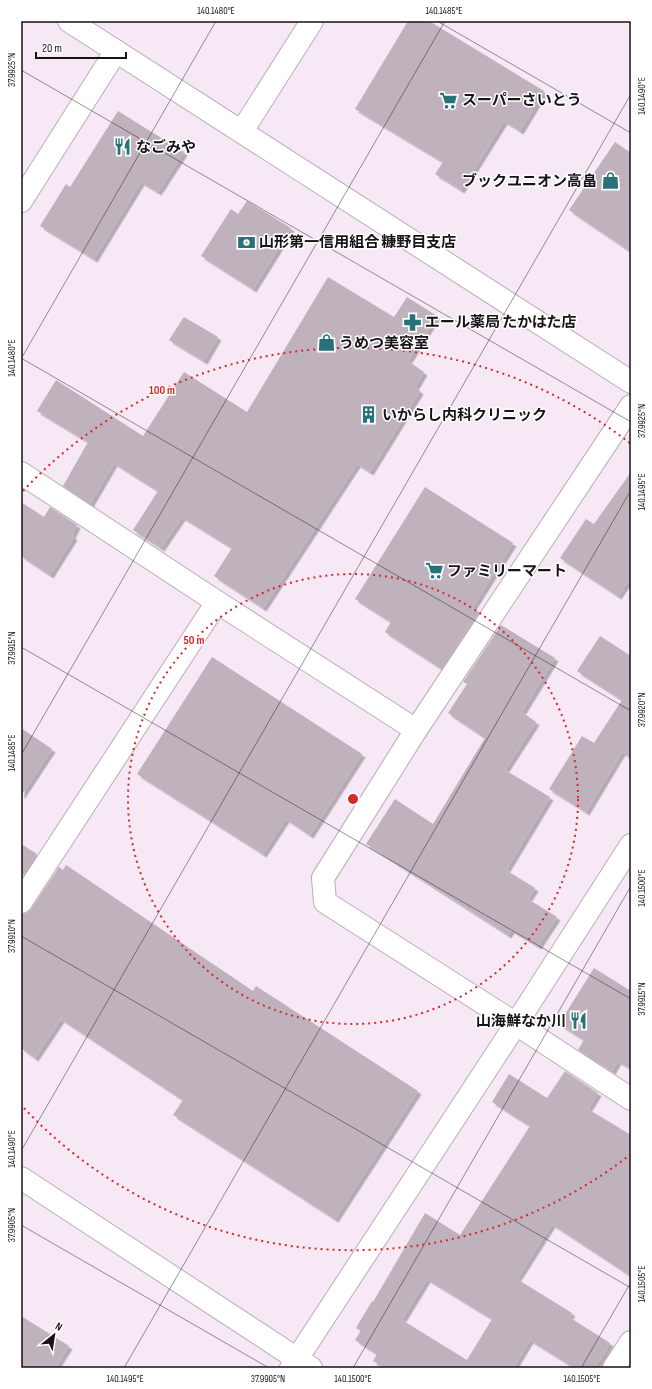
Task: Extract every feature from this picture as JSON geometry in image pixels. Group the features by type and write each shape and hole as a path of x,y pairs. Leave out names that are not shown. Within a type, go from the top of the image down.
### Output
{"street":[{"path":"69,21 97,28 116,51 631,382"},
{"path":"242,131 312,21"},
{"path":"21,201 116,51"},
{"path":"631,406 416,730 323,878 325,902 631,1099"},
{"path":"21,473 217,602 416,730"},
{"path":"21,902 217,602"},
{"path":"21,1178 300,1365 631,845"},
{"path":"614,1368 631,1342"}],"building":[{"name":"スーパーさいとう","path":"408,21 429,21 544,91 520,131 504,121 461,190 435,174 443,162 355,109"},
{"path":"118,111 184,152 158,192 141,182 94,259 40,226 66,184 70,187"},
{"name":"ブックユニオン高畠","path":"615,142 631,153 631,252 569,210"},
{"name":"山形第一信用組合 糠野目支店","path":"247,201 291,228 253,289 201,256 231,209 238,214"},
{"path":"328,277 394,317 407,297 437,316 408,361 424,372 415,387 420,391 370,472 357,464 263,608 214,576 232,548 182,517 161,548 133,530 158,491 114,463 90,504 63,486 88,442 37,411 56,380 143,436 184,372 247,412"},
{"path":"184,317 218,337 204,361 169,340"},
{"path":"631,472 631,577 618,596 560,558 586,519 594,524"},
{"name":"ファミリーマート","path":"425,487 513,543 472,608 479,612 442,669 385,632 391,622 355,599"},
{"path":"21,502 44,517 50,507 77,525 72,535 74,537 50,575 21,556"},
{"path":"501,625 555,658 522,712 536,722 505,770 550,797 506,870 535,888 528,899 557,917 538,946 511,930 508,935 366,844 395,799 433,824 485,738 448,713 467,684 463,682"},
{"path":"600,636 631,656 631,758 622,752 586,812 549,789 582,736 594,743 622,700 577,671"},
{"path":"212,657 362,754 310,835 286,819 263,854 137,774"},
{"path":"21,728 52,749 21,796"},
{"path":"21,844 37,854 21,879"},
{"path":"66,865 253,991 256,986 418,1091 335,1219 173,1115 183,1100 61,1019 35,1058 21,1048 21,914 27,913 31,909 59,867 63,870"},
{"path":"594,968 631,991 631,1069 618,1061 612,1071 578,1050 584,1040 559,1024"},
{"path":"565,1071 598,1093 588,1109 631,1135 631,1276 552,1224 517,1279 572,1313 569,1317 610,1343 595,1368 575,1368 530,1340 513,1368 385,1368 373,1361 377,1354 355,1340 361,1331 356,1328 372,1301 373,1302 425,1213 460,1235 530,1126 492,1102 509,1074 547,1098","holes":["427,1279 492,1319 467,1360 402,1320"]},
{"path":"21,1316 69,1346 55,1368 21,1368"}],"place":[{"name":"スーパーさいとう","path":"449,100"},
{"name":"なごみや","path":"123,147"},
{"name":"ブックユニオン高畠","path":"610,181"},
{"name":"山形第一信用組合 糠野目支店","path":"246,242"},
{"name":"エール薬局 たかはた店","path":"412,322"},
{"name":"うめつ美容室","path":"326,343"},
{"name":"いからし内科クリニック","path":"369,415"},
{"name":"ファミリーマート","path":"434,571"},
{"name":"山海鮮なか川","path":"579,1021"}]}
